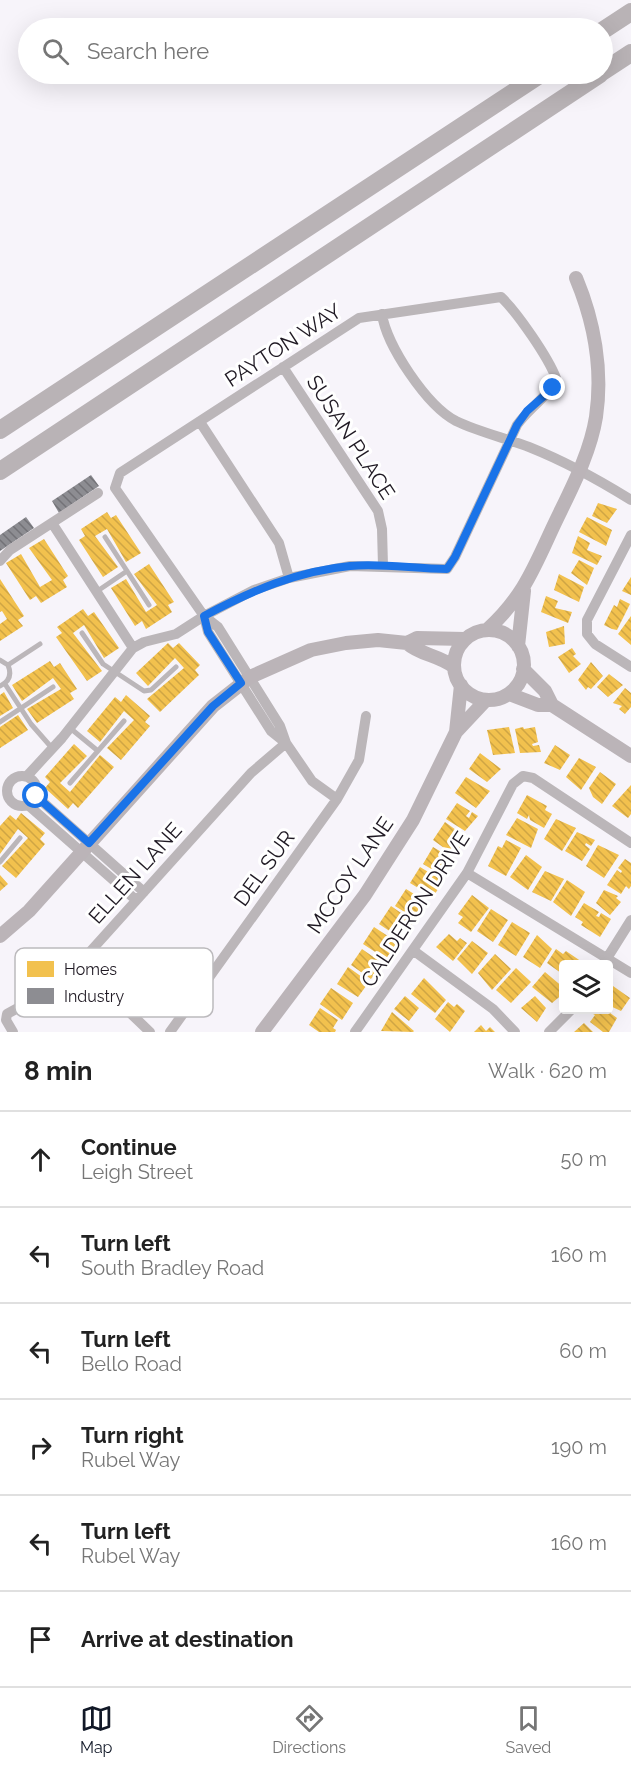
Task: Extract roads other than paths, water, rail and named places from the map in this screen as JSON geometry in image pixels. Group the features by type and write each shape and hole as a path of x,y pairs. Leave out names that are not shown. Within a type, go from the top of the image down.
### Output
{"highway":[{"path":"613,24 631,12"},
{"path":"613,65 631,53"},
{"path":"0,430 526,84"},
{"path":"0,471 585,84"}],"street":[{"path":"465,639 456,652 454,667 461,685 473,696 486,700 509,694 519,683 523,669 518,646 524,591 579,471 596,418 598,392 594,339 576,278"},
{"name":"PAYTON WAY","path":"204,616 115,488 120,473 359,318 501,297 552,367 556,378 553,388 527,411 510,441"},
{"path":"382,314 384,326 393,347 435,405 454,420 579,471 631,500"},
{"name":"SUSAN PLACE","path":"283,367 378,511 382,529 383,566"},
{"path":"200,422 279,543 289,578"},
{"path":"85,847 28,805 16,805 8,797 6,791 10,780 27,776 70,728 133,648 144,642 176,634 204,616 254,590 289,578 350,566 447,569 455,557 510,441"},
{"path":"0,561 10,550 98,492"},
{"path":"52,523 133,648"},
{"path":"631,535 587,621 586,634 595,644 631,667"},
{"path":"0,936 29,910 206,713 245,680 311,650 378,640 407,643 417,638 465,639 487,630 524,591"},
{"path":"204,616 218,627 245,680 280,726 286,744 312,781 337,799"},
{"path":"487,630 505,634 518,646"},
{"path":"407,643 416,651 443,659 454,667"},
{"path":"523,669 544,691 552,705 631,756"},
{"name":"MCCOY LANE","path":"456,732 461,685"},
{"path":"509,694 538,705 552,705"},
{"name":"MCCOY LANE","path":"262,1032 391,857 413,820 456,732 486,700"},
{"name":"DEL SUR","path":"213,972 337,799 359,760 364,742 366,716"},
{"name":"ELLEN LANE","path":"93,948 251,773 286,744"},
{"path":"27,776 36,784 36,796 28,805"},
{"name":"CALDERON DRIVE","path":"355,1032 467,873 513,784 523,776 533,778 631,843"},
{"path":"36,796 85,847 140,896"},
{"path":"0,806 8,797"},
{"path":"467,873 602,960"},
{"path":"606,960 631,920"},
{"path":"414,951 493,1009 515,1032"},
{"path":"613,965 631,973"},
{"name":"ELLEN LANE","path":"13,1032 6,1020 8,1014 15,1010"},
{"path":"549,1032 567,1014"},
{"path":"134,1017 150,1032"},
{"name":"DEL SUR","path":"170,1032 181,1017"}],"lane":[{"path":"105,537 149,605"},
{"path":"96,592 127,571"},
{"path":"82,633 99,660 147,692 176,667"},
{"path":"8,665 40,644"},
{"path":"0,660 8,665 10,675 2,685 52,748"},
{"path":"0,722 53,687"},
{"path":"70,783 124,721"},
{"path":"70,728 98,751"},
{"path":"0,862 20,838"}]}
